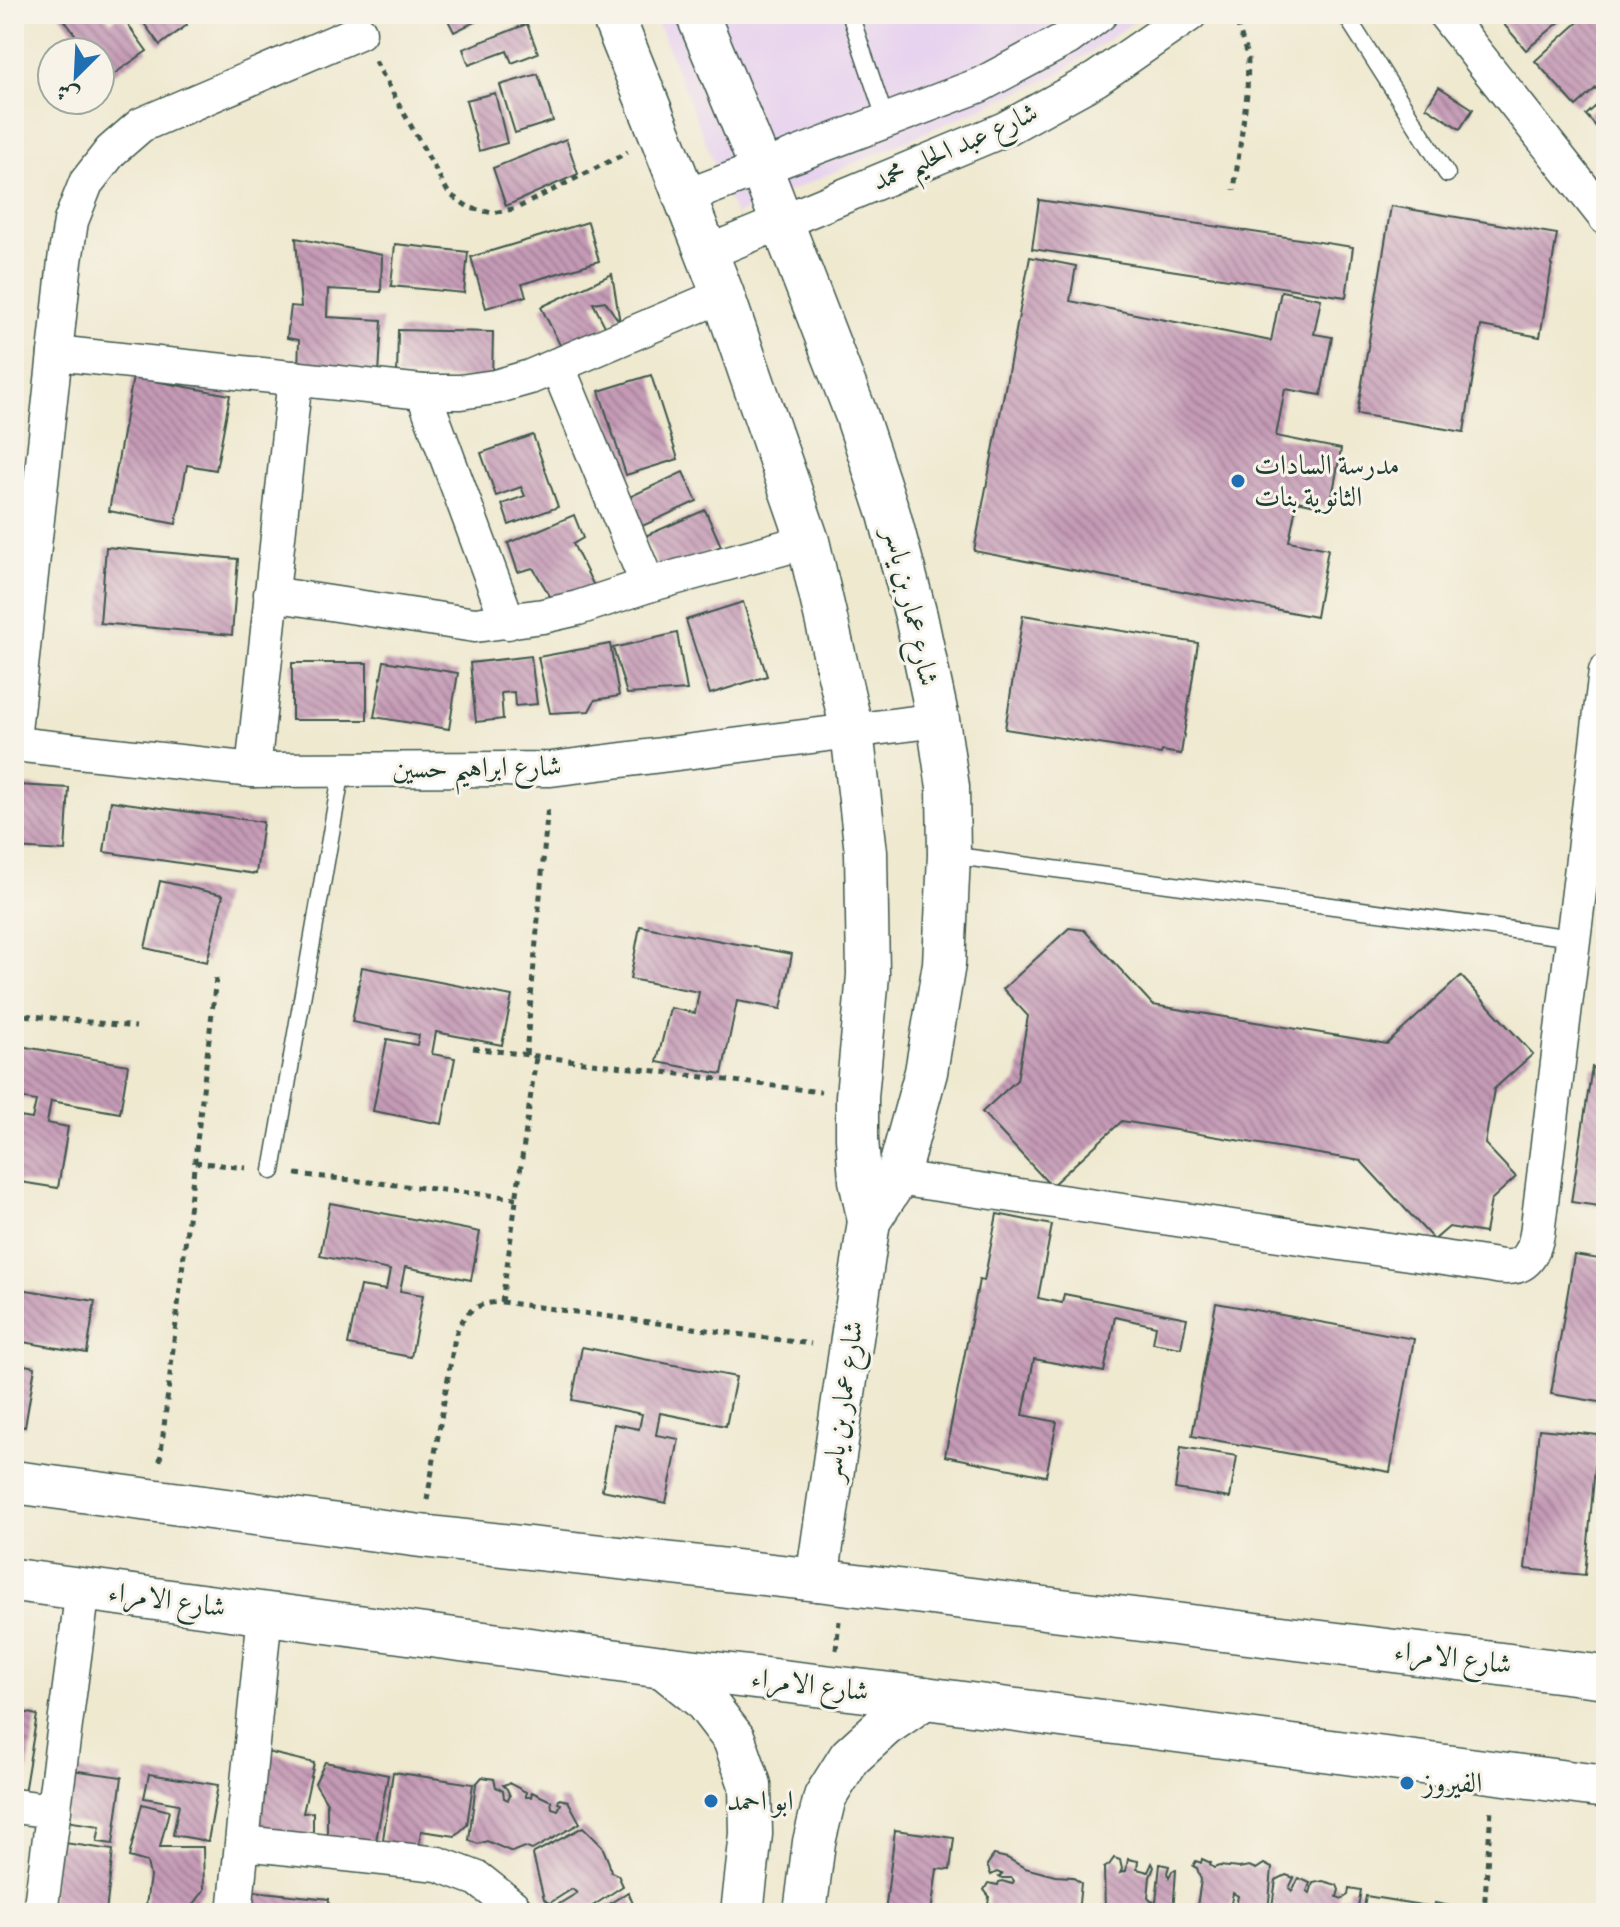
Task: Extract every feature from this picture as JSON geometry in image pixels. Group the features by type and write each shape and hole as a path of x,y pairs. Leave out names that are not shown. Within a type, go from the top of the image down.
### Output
{"street":[{"name":"شارع عمار بن ياسر","path":"612,14 723,295 808,541 852,731 866,852 868,975 857,1097 857,1138 869,1221 850,1349 830,1582"},
{"name":"شارع عمار بن ياسر","path":"697,14 782,221 856,414 889,514 916,616 938,720 948,787 949,855 944,964 926,1072 897,1178 869,1221"},
{"name":"شارع عبد الحليم محمد","path":"685,197 980,85 1068,38 1100,14"},
{"path":"1445,14 1606,218"},
{"name":"شارع عبد الحليم محمد","path":"707,253 1005,129 1096,79 1183,16"},
{"path":"14,731 71,221 86,183 111,151 141,125 359,32"},
{"path":"55,353 423,392 460,392 495,387 530,377 723,295"},
{"path":"557,365 648,585"},
{"path":"253,770 295,378"},
{"path":"423,392 508,622"},
{"path":"271,594 475,625 508,622 578,608 648,585 808,541"},
{"path":"897,1178 1508,1269 1524,1263 1534,1250 1573,938 1598,796 1606,671"},
{"name":"شارع ابراهيم حسين","path":"14,744 253,770 551,769 938,720"},
{"name":"شارع الامراء","path":"14,1482 421,1536 830,1582 1606,1677"},
{"name":"شارع الامراء","path":"14,1580 663,1667 1606,1787"},
{"path":"40,1913 83,1589"},
{"path":"235,1913 265,1613"},
{"path":"663,1667 704,1700 734,1739 750,1785 751,1834 742,1913"},
{"path":"805,1913 814,1842 825,1797 850,1757 884,1726 925,1698"},
{"path":"14,1806 54,1811"},
{"path":"751,1834 766,1828 783,1827 800,1832 814,1842"},
{"path":"243,1843 438,1864 478,1879 517,1913"}],"lane":[{"path":"850,14 886,121"},
{"path":"1345,14 1447,174"},
{"path":"272,1171 342,770"},
{"path":"949,855 1573,938"}],"path":[{"path":"1230,14 1238,26 1248,59 1247,94 1234,190"},
{"path":"359,32 449,194 470,208 493,213 517,208 661,136"},
{"path":"526,1055 551,769"},
{"path":"155,1502 216,978"},
{"path":"14,1014 136,1027"},
{"path":"473,1048 857,1097"},
{"path":"502,1302 536,1056"},
{"path":"195,1162 516,1198"},
{"path":"421,1536 455,1337 460,1322 471,1309 486,1302 850,1349"},
{"path":"830,1582 831,1687"},
{"path":"1484,1913 1493,1773"}],"shaded area":[{"path":"654,14 1145,14 1057,75 735,215"}],"building":[{"path":"60,14 104,14 111,22 120,14 147,51 116,72 116,36 76,36"},
{"path":"137,14 179,14 187,25 160,45"},
{"path":"445,14 486,14 487,16 454,32"},
{"path":"1495,14 1569,14 1526,50"},
{"path":"1587,14 1603,14 1606,18 1606,79 1576,106 1535,61"},
{"path":"527,24 538,53 512,63 507,51 469,65 463,49"},
{"path":"538,74 553,121 515,133 500,85"},
{"path":"1439,87 1473,109 1460,129 1426,107"},
{"path":"495,93 507,143 479,151 466,100"},
{"path":"1606,97 1606,138 1586,115"},
{"path":"566,139 578,174 506,206 493,168"},
{"path":"1039,200 1353,247 1346,297 1032,249"},
{"path":"1391,206 1557,234 1540,337 1481,326 1464,432 1357,414"},
{"path":"588,222 599,261 522,284 526,296 486,308 471,257"},
{"path":"296,238 382,255 381,292 328,289 327,317 382,320 379,375 298,370 299,340 287,338 291,306 301,307"},
{"path":"395,244 468,252 464,293 391,286"},
{"path":"1030,257 1076,266 1070,301 1271,341 1281,291 1321,299 1314,334 1332,337 1321,395 1285,389 1276,436 1341,449 1330,508 1297,501 1289,541 1328,549 1316,617 974,551"},
{"path":"612,274 620,323 605,301 593,303 606,328 562,349 541,307"},
{"path":"398,330 493,332 492,379 397,377"},
{"path":"651,375 678,459 626,475 599,391"},
{"path":"133,377 230,395 216,470 187,465 176,524 109,511"},
{"path":"533,435 558,507 509,525 502,504 525,496 521,487 496,496 481,453"},
{"path":"683,472 697,501 638,528 625,499"},
{"path":"705,510 721,546 661,572 645,536"},
{"path":"574,515 583,538 573,544 594,586 553,601 533,568 518,572 508,543"},
{"path":"106,547 238,559 232,635 100,623"},
{"path":"743,602 767,676 710,694 686,620"},
{"path":"1023,615 1198,643 1181,754 1162,751 1161,754 1005,729"},
{"path":"677,633 687,690 627,694 613,648"},
{"path":"610,644 619,696 595,700 589,711 550,713 538,657"},
{"path":"531,656 537,704 515,706 514,692 501,693 503,719 476,722 470,663"},
{"path":"384,661 458,673 449,729 374,717"},
{"path":"292,663 367,663 367,720 292,720"},
{"path":"18,785 69,788 65,851 14,848"},
{"path":"111,801 263,822 256,874 104,852"},
{"path":"160,881 223,895 207,962 145,948"},
{"path":"640,926 792,954 781,1009 737,1001 722,1074 657,1062 670,1008 695,1013 699,992 630,979"},
{"path":"1069,928 1084,930 1153,1005 1387,1044 1461,976 1533,1054 1494,1089 1485,1144 1516,1177 1491,1200 1485,1233 1449,1227 1434,1240 1361,1161 1122,1121 1051,1186 982,1112 1017,1080 1028,1016 1003,989"},
{"path":"362,967 512,996 502,1045 436,1032 432,1054 455,1058 442,1124 373,1111 387,1039 417,1045 419,1035 352,1022"},
{"path":"14,1045 128,1065 120,1113 51,1101 47,1123 68,1127 58,1188 14,1181 14,1116 32,1119 36,1101 14,1097"},
{"path":"1592,1067 1606,1069 1606,1207 1571,1202"},
{"path":"330,1203 480,1232 471,1280 405,1267 400,1291 423,1295 411,1357 348,1345 360,1286 386,1290 390,1270 320,1256"},
{"path":"997,1214 1052,1225 1038,1298 1062,1303 1064,1294 1187,1318 1181,1348 1153,1343 1156,1326 1115,1317 1104,1372 1034,1359 1023,1415 1057,1422 1046,1476 945,1456 979,1280 984,1281"},
{"path":"1574,1255 1606,1260 1606,1403 1551,1394"},
{"path":"14,1288 95,1301 87,1353 17,1341 14,1349"},
{"path":"1216,1303 1414,1339 1390,1472 1192,1436"},
{"path":"582,1347 736,1377 726,1426 660,1413 656,1435 679,1439 666,1503 602,1490 614,1424 639,1429 642,1414 572,1400"},
{"path":"14,1363 35,1367 25,1427 14,1425"},
{"path":"1539,1429 1598,1435 1585,1575 1525,1569"},
{"path":"1181,1447 1237,1456 1230,1498 1175,1489"},
{"path":"14,1710 37,1715 24,1793 14,1791"},
{"path":"267,1752 314,1763 303,1813 313,1812 313,1831 304,1840 251,1832"},
{"path":"325,1762 388,1775 376,1841 327,1836 327,1803 315,1783"},
{"path":"72,1770 122,1777 113,1844 97,1842 100,1826 65,1821"},
{"path":"393,1772 473,1784 467,1825 455,1836 421,1831 418,1852 382,1846"},
{"path":"149,1774 218,1785 208,1841 173,1835 179,1804 144,1798"},
{"path":"482,1777 494,1779 496,1787 503,1791 504,1798 508,1800 510,1796 503,1785 509,1783 526,1792 526,1797 531,1797 532,1792 551,1801 552,1808 558,1810 561,1804 558,1803 559,1799 568,1801 580,1823 532,1850 524,1847 512,1852 487,1841 478,1844 469,1840 476,1784"},
{"path":"142,1804 169,1811 160,1847 203,1847 204,1890 190,1910 171,1908 188,1913 145,1913 150,1876 147,1862 129,1857"},
{"path":"583,1827 602,1846 611,1872 618,1875 623,1886 582,1913 558,1913 554,1907 577,1893 572,1889 547,1902 533,1855"},
{"path":"895,1830 954,1838 950,1870 937,1869 931,1913 885,1913"},
{"path":"58,1842 113,1850 106,1913 49,1913"},
{"path":"994,1855 1025,1868 1072,1877 1081,1883 1078,1913 1012,1913 1007,1908 988,1906 989,1896 984,1890 988,1883 998,1885 1002,1881 1012,1884 1014,1881 1012,1878 1002,1878 999,1876 1002,1874 997,1872 991,1875 987,1865"},
{"path":"1114,1858 1120,1860 1120,1873 1126,1871 1128,1859 1138,1861 1137,1869 1148,1872 1152,1863 1154,1867 1148,1898 1156,1902 1160,1864 1169,1866 1169,1877 1176,1870 1173,1913 1105,1913 1104,1868"},
{"path":"1202,1859 1214,1868 1249,1866 1256,1869 1264,1864 1272,1868 1268,1912 1236,1907 1238,1896 1233,1893 1229,1913 1196,1913 1201,1880 1197,1868 1193,1866 1196,1861 1201,1863"},
{"path":"1286,1875 1294,1878 1289,1888 1292,1891 1299,1878 1310,1883 1307,1891 1310,1893 1313,1883 1323,1881 1337,1885 1337,1897 1342,1899 1348,1895 1349,1888 1361,1890 1357,1913 1271,1913 1276,1880"},
{"path":"253,1891 329,1899 328,1913 254,1913"},
{"path":"628,1892 637,1913 595,1913"},
{"path":"1366,1896 1460,1908 1459,1913 1363,1913"}],"place":[{"name":"مدرسة السادات الثانوية بنات","path":"1238,481"},
{"name":"الفيروز","path":"1407,1783"},
{"name":"ابو احمد","path":"711,1801"}]}
